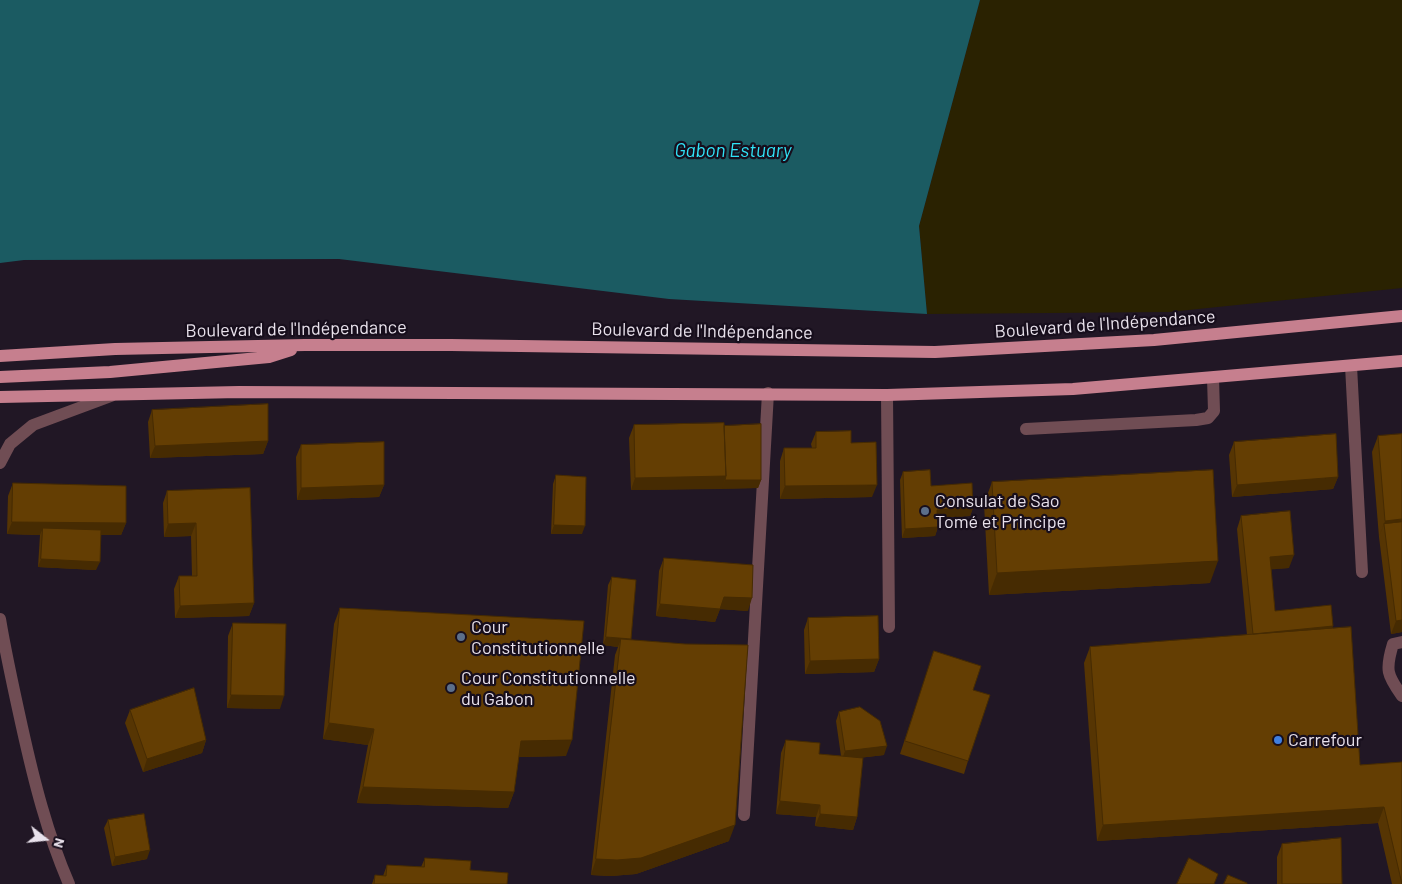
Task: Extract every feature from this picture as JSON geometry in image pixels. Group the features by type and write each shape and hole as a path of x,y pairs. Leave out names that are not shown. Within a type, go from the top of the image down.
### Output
{"main road":[{"name":"Boulevard de l'Indépendance","path":"0,356 115,350 306,345 534,345 935,352 1154,340 1402,316"},
{"path":"0,378 110,372 269,357 306,345"},
{"path":"0,397 118,393 238,392 887,395 1073,389 1402,361"}],"street":[{"path":"1351,366 1362,572"},
{"path":"1026,428 1208,418 1214,411 1214,378"},
{"path":"0,463 10,444 33,425 118,393"},
{"path":"744,815 768,393"},
{"path":"887,395 889,627"},
{"path":"0,619 3,648 43,815 69,884"},
{"path":"1402,642 1393,644 1388,663 1390,679 1402,696"}],"sand":[{"path":"980,0 1402,0 1402,288 1169,312 927,314 919,226"}],"water":[{"name":"Gabon Estuary","path":"0,0 980,0 919,226 927,314 669,299 339,259 24,260 0,263"}],"building":[{"path":"268,404 268,441 155,446 152,410"},
{"path":"724,423 726,476 635,478 634,425"},
{"path":"761,424 761,480 725,480 724,426"},
{"path":"851,431 851,443 876,442 877,485 785,486 784,448 816,448 816,432"},
{"path":"1336,434 1338,477 1237,485 1234,442"},
{"path":"1402,434 1402,519 1385,521 1378,436"},
{"path":"384,442 384,485 301,488 301,445"},
{"path":"930,470 931,486 972,483 973,508 937,510 938,527 905,529 903,472"},
{"path":"1213,470 1218,561 997,573 992,482"},
{"path":"556,475 586,477 585,526 554,525"},
{"path":"13,483 126,486 126,523 12,522"},
{"path":"250,488 254,603 180,606 179,576 197,576 196,523 168,524 167,491"},
{"path":"1290,511 1294,555 1270,557 1275,611 1331,605 1333,626 1253,634 1241,516"},
{"path":"1402,522 1402,620 1396,621 1384,524"},
{"path":"43,528 101,530 100,562 41,559"},
{"path":"664,558 753,565 752,598 724,597 720,609 660,604"},
{"path":"612,577 636,580 631,639 606,637"},
{"name":"Cour Constitutionnelle du Gabon","path":"340,608 584,621 572,740 521,741 514,792 363,787 374,729 329,723"},
{"path":"878,616 879,659 810,661 808,618"},
{"path":"233,623 286,624 284,696 231,695"},
{"path":"1351,627 1360,765 1402,762 1402,884 1384,807 1103,825 1090,647"},
{"path":"621,639 685,644 748,645 735,825 641,858 596,859"},
{"path":"934,651 981,666 973,690 990,695 968,761 905,741"},
{"path":"194,688 206,740 147,759 130,710"},
{"path":"860,707 880,721 887,746 845,751 839,712"},
{"path":"786,740 820,743 819,754 863,758 857,817 820,814 820,805 780,801"},
{"path":"144,814 150,850 115,857 108,820"},
{"path":"1341,838 1342,884 1282,884 1282,844"},
{"path":"425,858 471,861 470,870 508,873 507,884 374,884 375,875 386,876 387,865 424,867"},
{"path":"1189,858 1218,874 1214,884 1177,884"},
{"path":"1228,875 1247,883 1247,884 1224,884"}],"place":[{"name":"Consulat de Sao Tomé et Principe","path":"925,511"},
{"name":"Cour Constitutionnelle","path":"461,637"},
{"name":"Cour Constitutionnelle du Gabon","path":"451,688"},
{"name":"Carrefour","path":"1278,740"}]}
